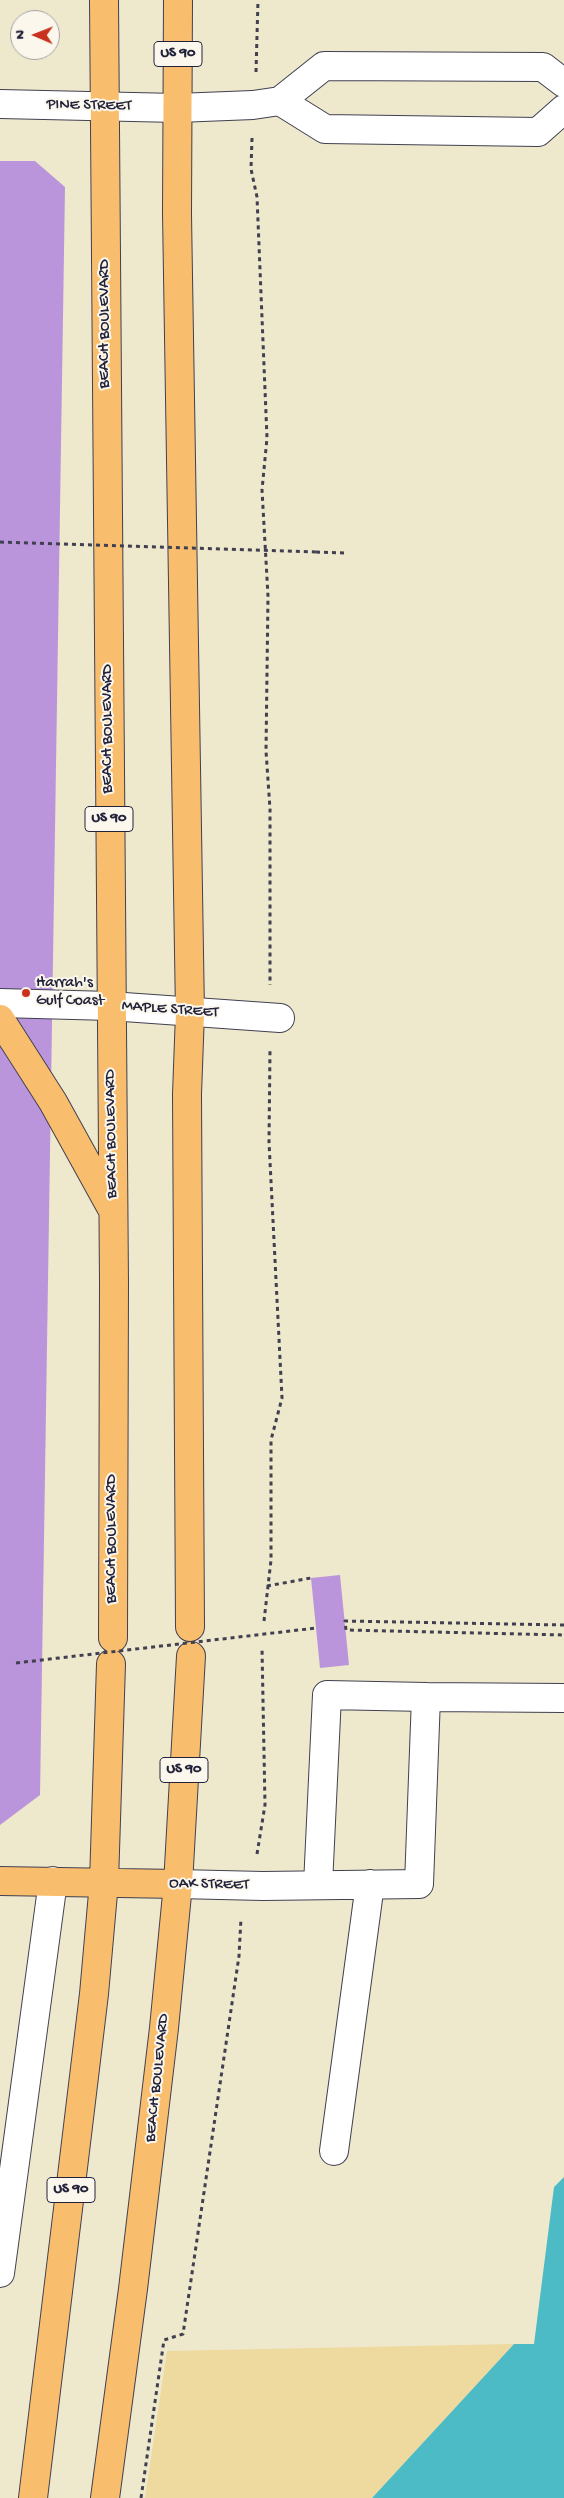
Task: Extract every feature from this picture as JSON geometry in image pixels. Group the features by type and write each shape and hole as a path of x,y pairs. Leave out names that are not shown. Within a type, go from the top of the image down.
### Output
{"main road":[{"name":"BEACH BOULEVARD","path":"104,0 113,1211 113,1638"},
{"name":"US 90","path":"178,0 177,108 181,515 190,1013 187,1094 190,1627"},
{"path":"0,1019 53,1102 113,1211"},
{"name":"BEACH BOULEVARD","path":"104,2498 137,2260 164,2028 178,1884 191,1656"},
{"name":"US 90","path":"33,2498 60,2289 94,1994 104,1882 111,1664"},
{"name":"OAK STREET","path":"0,1881 178,1884"}],"street":[{"path":"564,83 543,67 324,66 280,101 325,129 538,132 564,109"},
{"name":"PINE STREET","path":"0,104 177,108 253,105 280,101"},
{"name":"MAPLE STREET","path":"0,1003 110,1006 190,1013 275,1006"},
{"path":"318,1885 327,1694 564,1698"},
{"name":"OAK STREET","path":"178,1884 419,1884 426,1697"},
{"path":"1,2262 53,1881"},
{"path":"334,2151 370,1884"}],"path":[{"path":"258,0 258,34"},
{"path":"251,176 257,197 267,438 262,490 268,596 266,751 270,809 275,1006"},
{"path":"0,542 346,553"},
{"path":"264,1621 271,1560 271,1440 282,1398 269,1142 271,1056"},
{"path":"268,1586 311,1578"},
{"path":"564,1625 345,1621 346,1630 564,1635"},
{"path":"16,1663 316,1628"},
{"path":"256,1860 265,1805 262,1648"},
{"path":"141,2498 164,2340 184,2334 239,1956 242,1913"}],"sand":[{"path":"514,2344 372,2498 145,2498 167,2351"}],"water":[{"path":"564,2177 564,2498 372,2498 514,2344 534,2344 554,2187"}],"building":[{"name":"Harrah's Gulf Coast","path":"0,161 35,161 65,187 40,1795 0,1825"},
{"path":"340,1575 349,1665 320,1668 311,1578"}],"place":[{"name":"Harrah's Gulf Coast","path":"26,993"}]}
